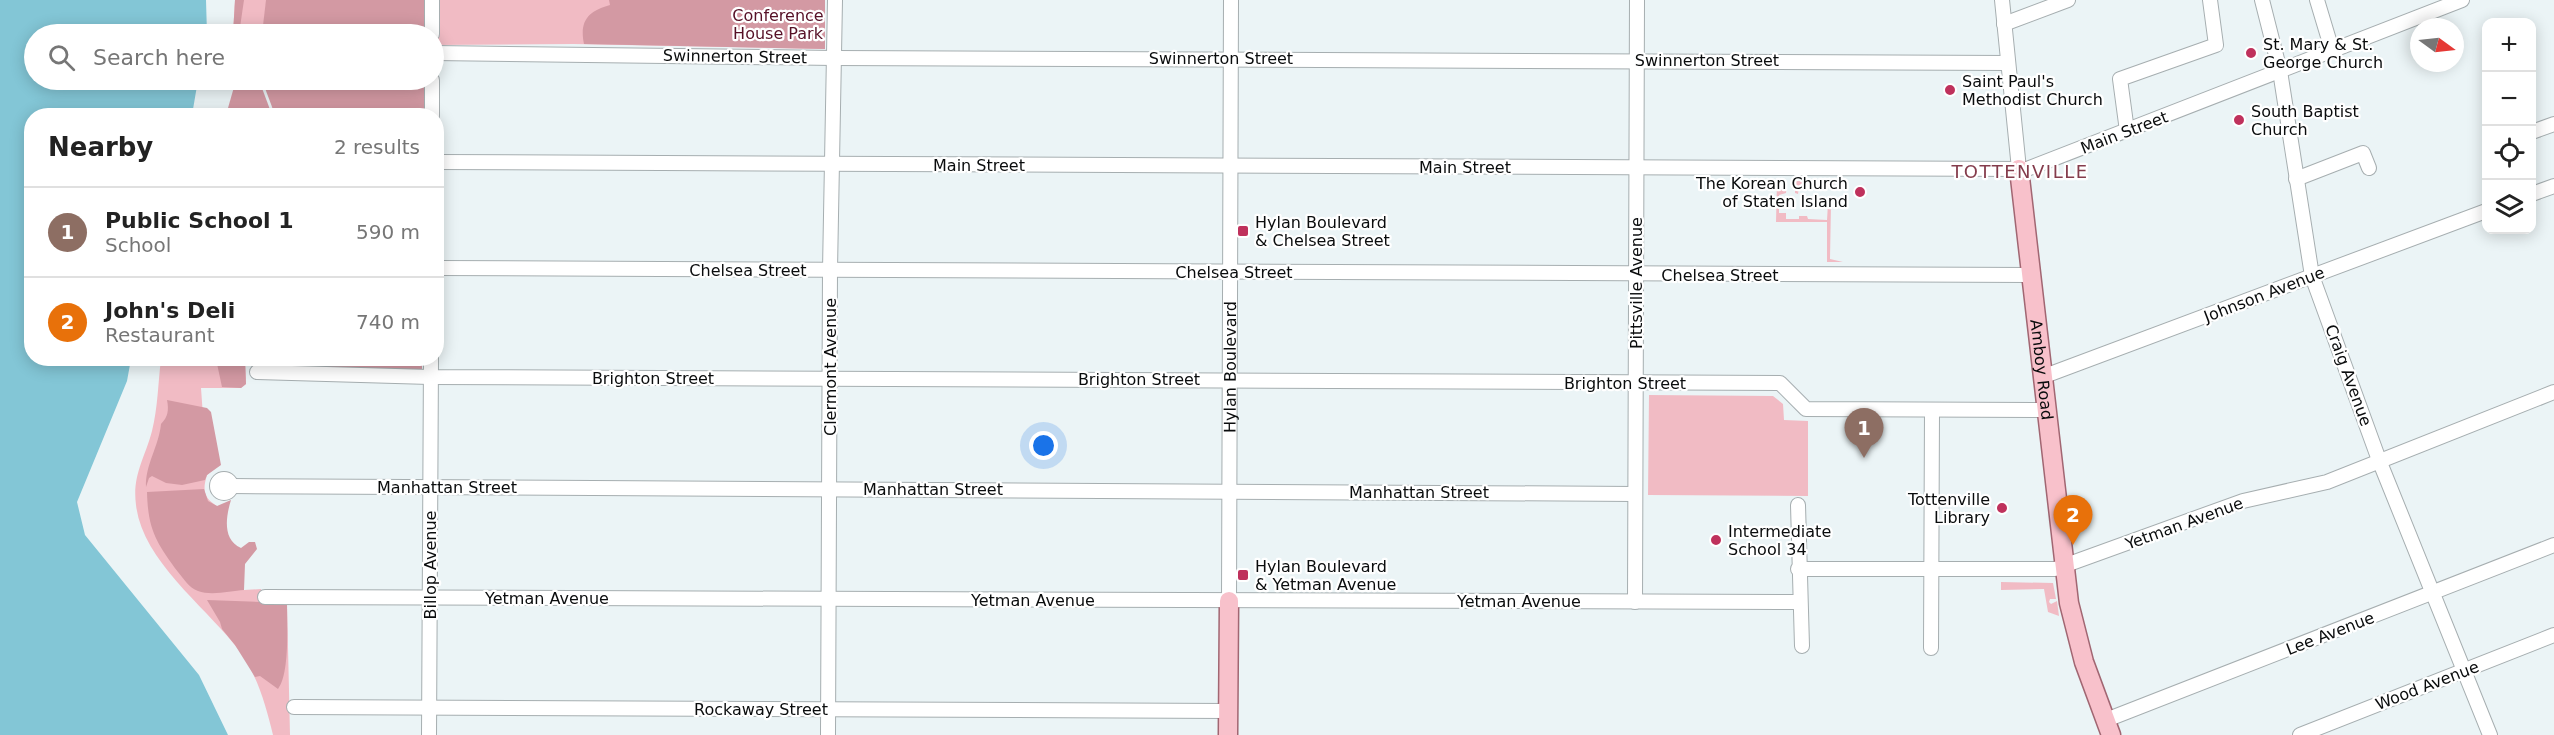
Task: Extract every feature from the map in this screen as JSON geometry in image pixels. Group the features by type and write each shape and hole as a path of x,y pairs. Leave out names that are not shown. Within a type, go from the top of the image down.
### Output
{"main road":[{"name":"Amboy Road","path":"2019,170 2064,566 2075,633 2108,728"},
{"name":"Hylan Boulevard","path":"1228,735 1229,601"}],"street":[{"path":"432,0 432,24"},
{"name":"Clermont Avenue","path":"828,735 830,270 835,0"},
{"name":"Hylan Boulevard","path":"1229,601 1231,0"},
{"name":"Pittsville Avenue","path":"1635,602 1635,60 1637,0"},
{"name":"Amboy Road","path":"2002,0 2019,170"},
{"path":"2004,24 2068,0"},
{"path":"2127,131 2120,79 2216,45 2210,0"},
{"name":"Craig Avenue","path":"2262,0 2280,71 2312,276 2379,460 2490,735"},
{"path":"2318,0 2332,50"},
{"name":"Main Street","path":"444,162 2019,170 2034,167 2462,0"},
{"name":"Swinnerton Street","path":"444,53 2008,63"},
{"path":"432,90 432,108"},
{"path":"2536,131 2554,124"},
{"path":"2296,179 2363,153 2369,168"},
{"path":"2536,193 2554,186"},
{"name":"Johnson Avenue","path":"2042,376 2482,213"},
{"name":"Chelsea Street","path":"444,268 2031,275"},
{"name":"Billop Avenue","path":"429,735 431,366"},
{"name":"Brighton Street","path":"257,372 430,376 1779,383 1806,409 2046,410"},
{"name":"Yetman Avenue","path":"1798,569 2045,571 2215,510 2251,499 2317,485 2554,392"},
{"path":"1931,648 1932,411"},
{"name":"Manhattan Street","path":"231,486 1635,494"},
{"path":"1798,505 1798,569 1802,646"},
{"name":"Lee Avenue","path":"2108,728 2431,593 2554,545"},
{"name":"Yetman Avenue","path":"265,597 1800,602"},
{"name":"Wood Avenue","path":"2300,735 2554,635"},
{"name":"Rockaway Street","path":"294,707 1228,711"}],"green space":[{"name":"Conference House Park","path":"235,0 825,0 825,49 574,44 444,45 444,24 234,24"},
{"path":"235,0 244,0 240,24 234,24"},
{"path":"266,0 425,0 425,24 263,24"},
{"path":"609,0 825,0 825,49 584,44 584,23 596,10 610,5"},
{"path":"233,90 263,90 269,108 228,108"},
{"path":"266,90 424,90 424,108 272,108"},
{"path":"1777,181 1787,181 1786,193 1779,195 1779,213 1786,213 1786,219 1799,219 1799,216 1807,216 1808,219 1827,220 1828,204 1831,204 1830,259 1843,262 1827,262 1827,222 1776,222"},
{"path":"1795,181 1835,182 1833,187 1799,187 1798,194 1795,193"},
{"path":"160,366 245,366 246,384 241,388 201,388 203,416 215,468 207,475 205,490 207,498 219,507 244,590 261,589 264,602 287,603 290,735 273,735 259,687 242,654 175,580 149,544 141,525 136,505 136,485 157,404"},
{"path":"218,366 245,366 246,384 241,388 222,387"},
{"path":"301,366 422,366 422,369 311,370"},
{"path":"1649,395 1773,396 1783,404 1784,420 1808,421 1808,496 1648,495"},
{"path":"167,400 207,408 211,412 221,465 207,475 205,480 182,485 166,483 152,476 146,487 146,479 161,424 167,413"},
{"path":"204,489 208,501 217,506 231,500 227,527 228,534 235,544 241,548 249,542 255,542 257,549 245,564 244,590 215,593 195,590 164,552 151,526 147,492"},
{"path":"2001,582 2053,583 2056,599 2050,599 2049,602 2051,604 2057,601 2059,616 2048,612 2044,589 2001,590"},
{"path":"207,600 287,603 286,660 282,682 278,689 260,676 255,677 222,629"}],"water":[{"path":"0,0 206,0 207,24 24,24 24,90 196,90 193,108 24,108 24,366 130,366 127,381 77,502 85,535 199,675 228,735 0,735"}],"place":[{"name":"St. Mary & St. George Church","path":"2251,53"},
{"name":"Saint Paul's Methodist Church","path":"1950,90"},
{"name":"South Baptist Church","path":"2239,120"},
{"name":"The Korean Church of Staten Island","path":"1860,192"},
{"name":"Hylan Boulevard & Chelsea Street","path":"1243,231"},
{"name":"Public School 1","path":"1864,458"},
{"name":"Tottenville Library","path":"2002,508"},
{"name":"Intermediate School 34","path":"1716,540"},
{"name":"John's Deli","path":"2073,545"},
{"name":"Hylan Boulevard & Yetman Avenue","path":"1243,575"}],"district":[{"name":"TOTTENVILLE","path":"2020,172"}]}
